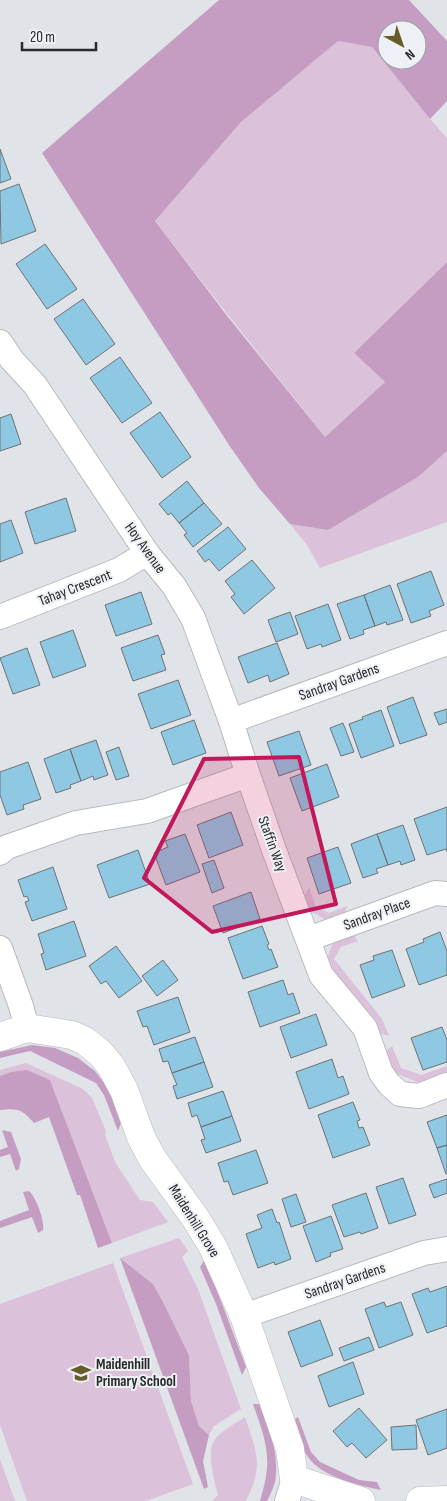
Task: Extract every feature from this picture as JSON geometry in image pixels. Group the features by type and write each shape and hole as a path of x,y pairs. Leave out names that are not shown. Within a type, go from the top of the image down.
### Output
{"street":[{"name":"Hoy Avenue","path":"4,356 35,385 147,553 174,586 193,618 231,721 248,775"},
{"name":"Tahay Crescent","path":"0,617 119,570 147,553"},
{"name":"Sandray Gardens","path":"231,721 447,643"},
{"path":"0,853 7,847 76,823 147,811 248,775"},
{"name":"Staffin Way","path":"248,775 321,975 365,1028 380,1074 400,1094 419,1096 447,1085"},
{"name":"Sandray Place","path":"308,939 435,894 447,894"},
{"path":"0,948 27,1028"},
{"name":"Maidenhill Grove","path":"0,1036 27,1028 72,1035 85,1041 100,1053 111,1066 124,1090 141,1137 152,1158 213,1246 244,1316 290,1449 290,1490"},
{"name":"Sandray Gardens","path":"244,1316 424,1253 447,1249"},
{"path":"290,1490 361,1501"},
{"path":"420,1501 447,1500"}],"highlighted area":[{"path":"299,757 336,904 212,932 144,878 204,759"}],"shaded area":[{"path":"219,0 409,0 447,41 447,101 430,119 391,70 427,70 427,20 377,20 377,53 372,47 338,41 241,122 155,221 228,317 325,437 385,382 354,353 447,262 447,451 418,477 328,530 290,524 259,488 229,445 42,153"},
{"path":"338,41 372,47 377,53 377,70 391,70 447,138 447,262 354,353 385,382 325,437 155,221 241,122"},
{"path":"447,451 447,522 320,568 307,545 290,524 328,530 418,477"},
{"path":"309,887 316,907 329,913 347,906 345,915 328,921 310,911 304,897"},
{"path":"353,934 358,941 341,947 334,959 382,1019 389,1036 378,1033 330,970 327,959 334,940"},
{"path":"32,1045 55,1048 78,1058 95,1071 110,1091 121,1123 118,1131 104,1095 96,1083 30,1051 0,1058 0,1052"},
{"path":"392,1046 401,1068 421,1075 447,1066 447,1074 422,1084 393,1072 386,1051"},
{"path":"26,1063 83,1089 92,1098 106,1131 105,1135 115,1162 140,1200 153,1202 168,1222 112,1243 50,1080 0,1076 0,1070"},
{"path":"27,1070 50,1080 112,1243 98,1248 80,1195 77,1195 49,1117 34,1123 19,1110 0,1110 0,1076 11,1072"},
{"path":"2,1130 11,1132 21,1159 19,1169 16,1171 10,1154 0,1157 0,1150 8,1147"},
{"path":"29,1191 39,1209 43,1221 43,1230 38,1233 32,1217 0,1228 0,1221 29,1210 23,1192"},
{"path":"179,1238 188,1251 182,1257 198,1289 241,1409 214,1426 209,1435 199,1426 191,1401 189,1355 162,1300 153,1284 120,1258"},
{"path":"120,1258 153,1284 189,1355 191,1401 199,1426 209,1435 203,1461 208,1487 204,1489"},
{"path":"205,1259 246,1367 242,1375 216,1304 200,1267"},
{"name":"Maidenhill Primary School","path":"113,1263 193,1484 146,1501 27,1501 0,1425 0,1304"},
{"path":"253,1404 261,1404 275,1452 275,1482 267,1501 260,1501 266,1474 267,1452"},
{"path":"245,1417 257,1459 252,1489 246,1501 212,1501 218,1495 212,1468 212,1446 220,1434"},
{"path":"298,1417 311,1452 320,1462 359,1480 377,1482 381,1490 341,1479 314,1464 303,1449 293,1421"},
{"path":"0,1459 15,1501 0,1501"}],"building":[{"path":"0,149 11,179 0,183"},
{"path":"19,184 36,231 1,244 0,191"},
{"path":"45,244 77,289 47,309 16,264"},
{"path":"83,299 115,344 86,365 54,319"},
{"path":"120,357 152,403 122,423 90,378"},
{"path":"160,412 191,457 162,478 130,433"},
{"path":"11,414 21,444 0,451 0,418"},
{"path":"187,481 204,503 179,523 171,513 168,515 159,504"},
{"path":"66,498 76,531 35,544 25,512"},
{"path":"204,503 222,524 193,547 184,535 187,533 179,523"},
{"path":"11,520 23,553 0,562 0,524"},
{"path":"228,527 246,549 219,571 209,559 205,562 197,551"},
{"path":"252,560 275,588 244,614 231,597 235,594 225,581"},
{"path":"431,571 444,605 429,611 431,616 411,623 397,584"},
{"path":"390,585 403,620 387,625 386,622 375,626 364,595"},
{"path":"141,592 152,624 116,636 105,605"},
{"path":"364,595 375,626 363,630 364,634 350,639 337,604"},
{"path":"328,604 341,640 322,647 321,644 307,649 295,616"},
{"path":"290,612 298,634 276,642 268,620"},
{"path":"73,630 86,666 53,678 40,642"},
{"path":"158,635 165,654 161,655 166,670 133,681 121,648"},
{"path":"277,643 289,674 270,682 268,675 248,683 238,657"},
{"path":"27,648 40,685 13,694 0,658"},
{"path":"178,680 191,715 151,729 138,694"},
{"path":"413,697 427,735 400,744 387,707"},
{"path":"447,709 447,722 439,725 434,713"},
{"path":"381,710 394,746 361,758 349,724"},
{"path":"194,720 206,753 173,765 161,732"},
{"path":"343,723 354,752 341,756 330,728"},
{"path":"299,731 311,765 279,776 267,742"},
{"path":"96,740 108,775 94,780 93,776 81,781 70,749"},
{"path":"119,747 129,776 116,780 106,752"},
{"path":"70,749 81,781 70,785 71,788 56,793 44,759"},
{"path":"28,762 41,799 23,805 24,809 7,815 0,795 0,772"},
{"path":"327,764 339,797 302,811 290,778"},
{"path":"447,807 447,852 446,849 427,855 414,819"},
{"path":"231,812 243,845 209,858 197,825"},
{"path":"403,825 415,860 401,865 400,861 388,865 377,834"},
{"path":"185,834 200,872 166,885 154,853 168,847 165,841"},
{"path":"377,834 388,865 376,869 378,873 363,878 351,844"},
{"path":"338,847 351,883 319,894 307,858"},
{"path":"138,850 150,884 109,898 97,865"},
{"path":"214,860 224,888 212,893 202,864"},
{"path":"53,867 67,909 32,921 25,902 29,901 27,896 24,897 18,880"},
{"path":"251,892 260,919 223,933 213,906"},
{"path":"74,921 86,956 46,970 41,954 44,953 38,934"},
{"path":"262,926 269,944 267,945 269,950 271,949 278,967 243,979 228,938"},
{"path":"440,932 447,951 447,975 419,985 406,949 424,942 423,939"},
{"path":"116,946 142,981 119,998 106,981 101,984 89,966"},
{"path":"392,950 405,986 372,998 360,965 374,960 373,956"},
{"path":"163,960 178,980 157,996 142,976"},
{"path":"283,980 288,995 293,993 300,1013 260,1027 248,992"},
{"path":"178,997 190,1032 154,1045 147,1026 143,1027 137,1011"},
{"path":"316,1014 327,1045 291,1058 280,1027"},
{"path":"442,1027 447,1040 447,1062 423,1070 411,1038"},
{"path":"195,1037 204,1062 172,1073 168,1061 163,1062 159,1049"},
{"path":"332,1059 338,1078 343,1076 349,1094 309,1109 296,1072"},
{"path":"204,1062 213,1087 177,1099 173,1086 177,1085 172,1073"},
{"path":"223,1091 232,1116 201,1127 197,1115 192,1117 188,1103"},
{"path":"353,1102 360,1120 357,1121 359,1128 363,1127 370,1145 333,1158 318,1115"},
{"path":"447,1115 447,1145 437,1148 427,1122"},
{"path":"232,1116 241,1141 206,1153 201,1140 205,1139 201,1127"},
{"path":"447,1145 447,1174 446,1174 437,1148"},
{"path":"256,1150 268,1183 233,1195 228,1181 224,1182 218,1163"},
{"path":"403,1178 416,1215 389,1224 376,1187"},
{"path":"447,1179 447,1193 434,1198 429,1185"},
{"path":"366,1193 378,1228 344,1237 332,1205"},
{"path":"296,1194 306,1222 291,1227 282,1199"},
{"path":"272,1209 277,1223 279,1222 291,1259 275,1265 274,1262 258,1268 246,1234 262,1228 257,1215"},
{"path":"331,1216 343,1249 330,1253 331,1256 316,1262 303,1226"},
{"path":"447,1286 447,1326 427,1333 412,1294 428,1288 430,1292"},
{"path":"384,1302 386,1307 401,1302 413,1335 379,1348 365,1309"},
{"path":"320,1320 333,1355 301,1367 288,1332"},
{"path":"369,1337 374,1350 344,1361 339,1348"},
{"path":"353,1362 364,1394 329,1407 318,1376"},
{"path":"359,1408 387,1440 366,1458 352,1443 347,1447 333,1431"},
{"path":"447,1409 447,1448 428,1455 416,1420"},
{"path":"416,1425 417,1449 392,1450 391,1427"}],"place":[{"name":"Maidenhill Primary School","path":"81,1373"}]}
